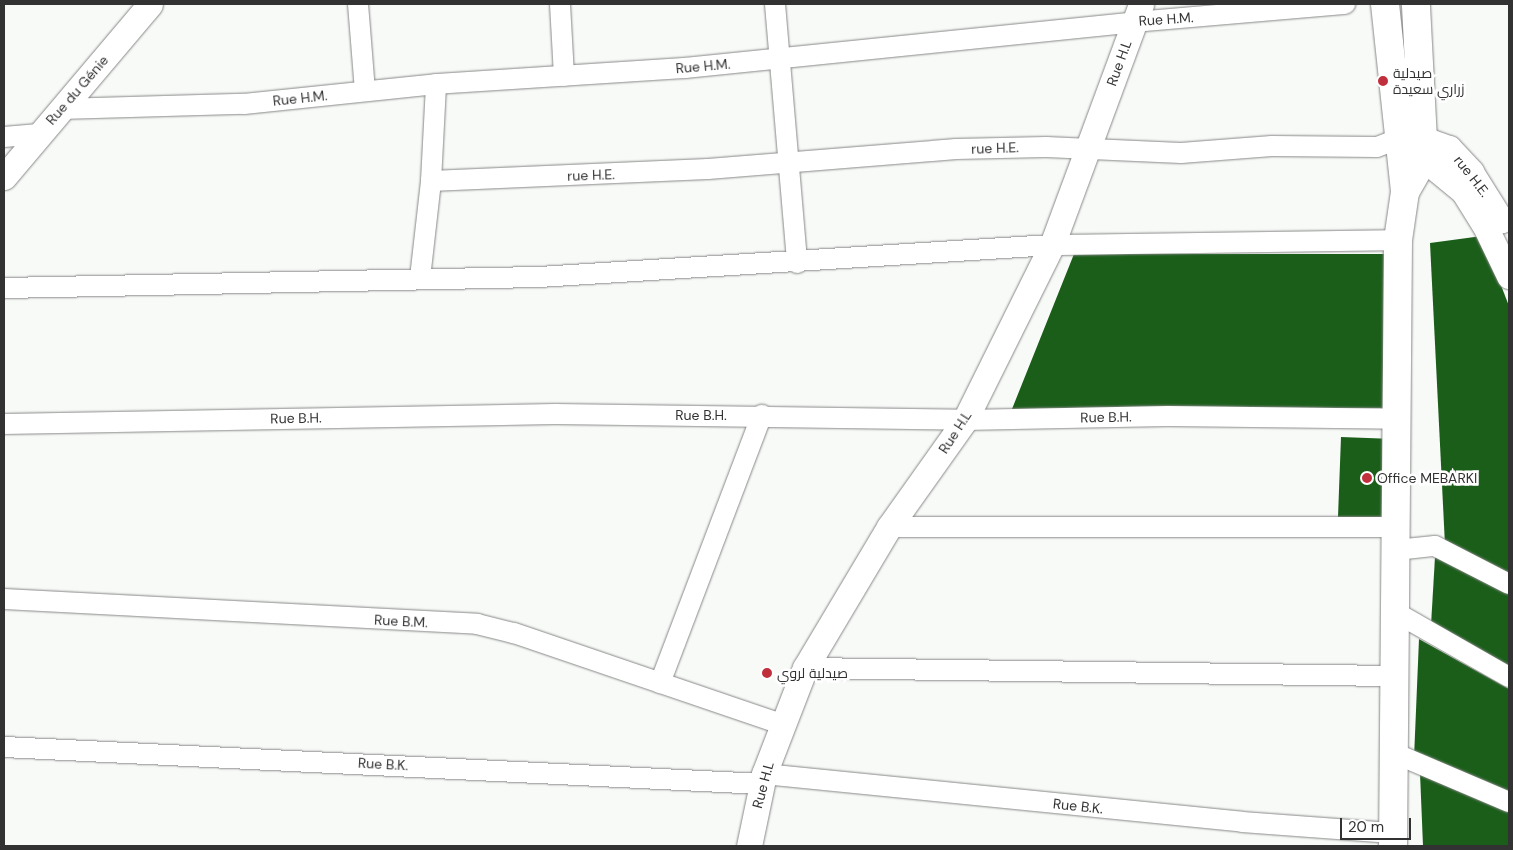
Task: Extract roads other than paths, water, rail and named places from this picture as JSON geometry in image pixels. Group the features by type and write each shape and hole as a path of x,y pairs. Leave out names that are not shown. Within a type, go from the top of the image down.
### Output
{"main road":[{"path":"1385,4 1405,147"},
{"path":"1393,840 1398,240 1406,192 1405,147 1416,4"}],"street":[{"name":"Rue du Génie","path":"4,177 150,4"},
{"path":"358,4 365,91"},
{"path":"560,4 564,76"},
{"path":"775,4 797,263"},
{"name":"Rue H.M.","path":"60,109 244,104 436,84 779,59 1137,13 1345,4"},
{"name":"Rue H.L","path":"749,846 763,779 782,724 805,668 889,527 965,420 1052,246 1089,151 1137,13"},
{"path":"420,278 431,181 436,84"},
{"path":"4,137 39,134"},
{"name":"rue H.E.","path":"431,181 618,174 1006,147 1181,153 1272,146 1405,147 1439,142 1461,159 1489,197 1509,236"},
{"path":"1405,147 1454,181 1474,207 1509,276"},
{"path":"4,288 539,277 797,263 1052,246 1398,240"},
{"name":"Rue B.H.","path":"4,424 555,414 762,415 965,420 1168,416 1398,419"},
{"path":"660,683 762,415"},
{"path":"889,527 1396,538 1436,546 1509,584"},
{"name":"Rue B.M.","path":"4,599 477,624 514,633 782,724"},
{"path":"1395,612 1509,677"},
{"path":"805,668 1395,676"},
{"name":"Rue B.K.","path":"4,747 763,779 1242,822 1393,840"},
{"path":"1394,753 1509,802"}],"place":[{"name":"صيدلية زراري سعيدة","path":"1383,81"},
{"name":"Office MEBARKI","path":"1367,478"},
{"name":"صيدلية لروي","path":"767,673"}]}
